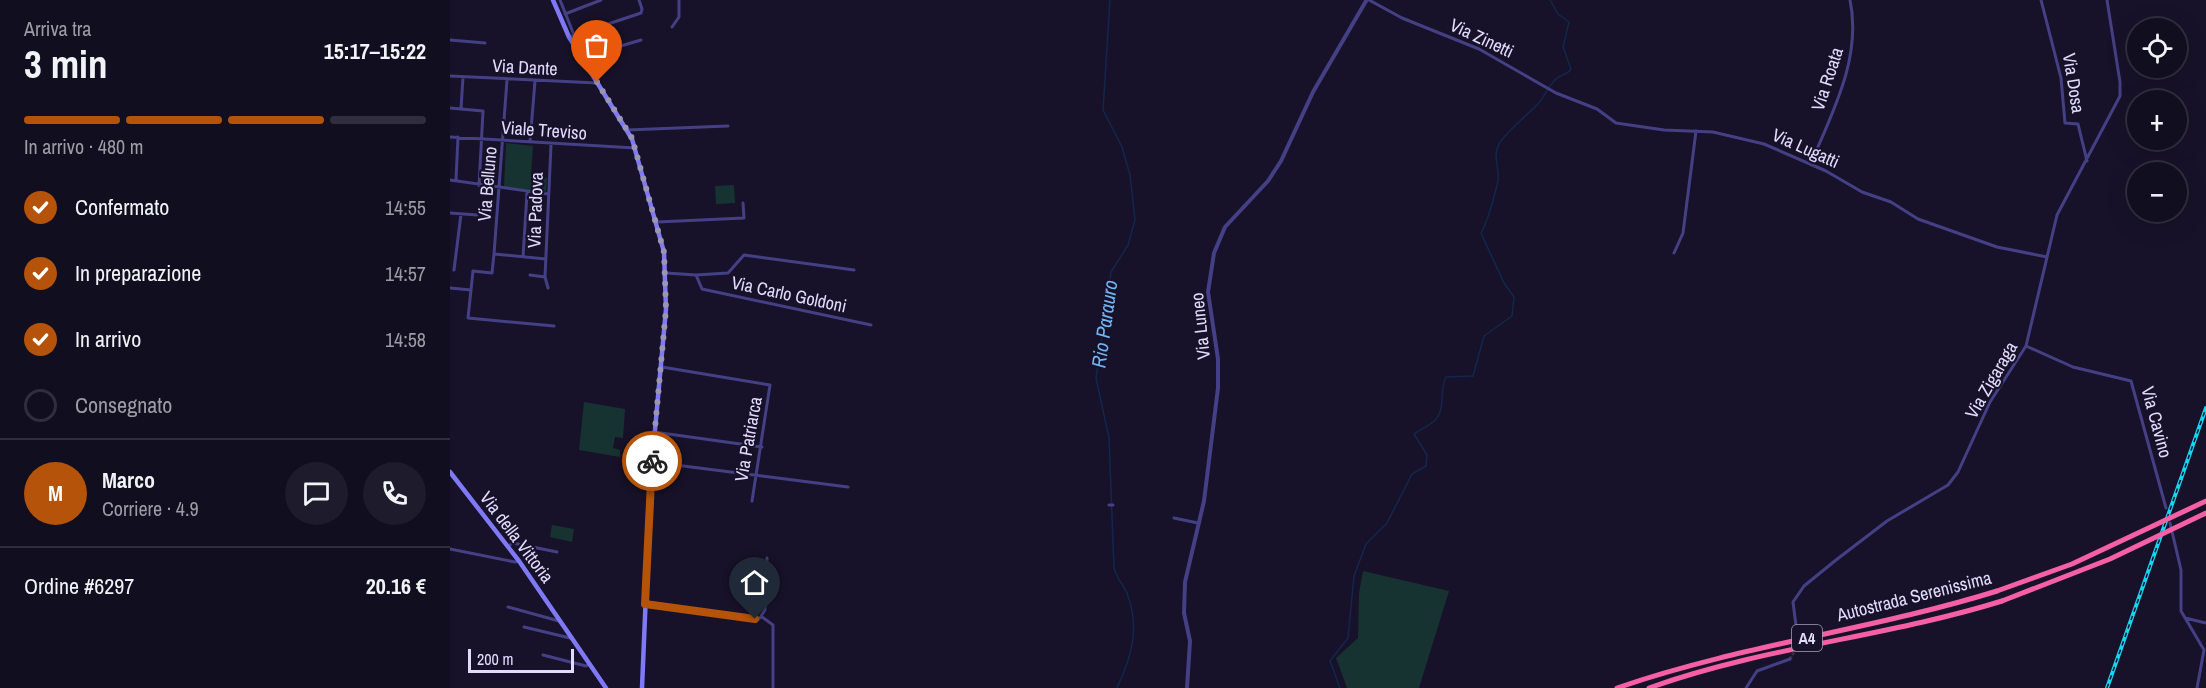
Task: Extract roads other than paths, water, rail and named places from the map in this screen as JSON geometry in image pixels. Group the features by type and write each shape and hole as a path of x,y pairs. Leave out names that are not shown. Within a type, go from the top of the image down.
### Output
{"highway":[{"name":"Autostrada Serenissima","path":"1617,688 1720,657 1928,612 1997,591 2073,564 2206,501"},
{"name":"Autostrada Serenissima","path":"1649,688 1715,669 1938,620 2002,601 2110,560 2206,513"}],"main road":[{"path":"553,0 579,55 627,129 635,148 657,222 666,273 666,309 652,462 642,688"},
{"name":"Via della Vittoria","path":"450,472 519,561 606,688"}],"street":[{"path":"560,0 571,36 641,13 639,0"},
{"path":"566,14 601,0"},
{"path":"672,27 679,17 679,0"},
{"name":"Via Zinetti","path":"1367,0 1402,18 1479,49 1549,89"},
{"name":"Via Luneo","path":"1187,688 1190,641 1184,613 1185,582 1188,559 1200,523 1218,388 1218,359 1208,292 1216,247 1225,227 1278,166 1313,92 1367,0"},
{"name":"Via Roata","path":"1811,163 1851,61 1854,30 1850,0"},
{"name":"Via Dosa","path":"2041,0 2061,78 2065,123 2078,124 2087,161"},
{"name":"Via Zigaraga","path":"1797,634 1793,602 1804,586 1887,521 1938,492 1953,480 1990,402 2026,346 2057,215 2117,105 2121,89 2107,0"},
{"path":"450,40 484,43"},
{"path":"579,55 597,53 641,40"},
{"name":"Via Dante","path":"450,76 597,82"},
{"path":"461,109 463,77"},
{"name":"Via Belluno","path":"494,254 507,80"},
{"path":"530,143 535,81"},
{"name":"Via Lugatti","path":"1549,89 1596,109 1619,124 1713,132 1764,144 1811,163 1862,192 1891,202 1918,219 1997,247 2047,257"},
{"path":"450,108 483,111 479,186"},
{"path":"627,129 728,126"},
{"path":"1674,253 1683,233 1696,132"},
{"name":"Viale Treviso","path":"450,136 551,145 635,148"},
{"path":"456,181 458,137"},
{"name":"Via Padova","path":"548,288 545,277 551,145"},
{"path":"450,180 527,193 548,194"},
{"name":"Via Padova","path":"523,257 527,193"},
{"path":"657,222 744,218 743,203"},
{"path":"450,213 477,215"},
{"path":"454,270 461,214"},
{"path":"546,259 494,254 492,273 473,271 468,318 554,326"},
{"name":"Via Carlo Goldoni","path":"666,273 696,275 728,273 744,255 854,270"},
{"path":"530,275 545,277"},
{"name":"Via Carlo Goldoni","path":"696,275 701,289 871,325"},
{"path":"450,288 471,290"},
{"name":"Via Cavino","path":"2026,346 2073,367 2131,381 2166,508"},
{"name":"Via Patriarca","path":"660,367 770,385 752,501"},
{"path":"654,432 762,447"},
{"path":"652,462 755,477 848,487"},
{"path":"1174,518 1200,523"},
{"path":"2170,523 2181,570 2179,600 2185,618 2204,650 2197,688"},
{"path":"508,546 513,543 557,552"},
{"path":"450,549 519,561"},
{"path":"762,617 767,558"},
{"path":"645,604 755,619 762,617"},
{"path":"508,607 556,621 560,620"},
{"path":"762,617 773,625 773,688"},
{"path":"2185,618 2206,623"},
{"path":"524,627 568,639 572,637"},
{"path":"543,655 586,666 590,664"},
{"path":"1746,688 1750,679 1758,671 1790,658"}],"waterway":[{"name":"Rio Parauro","path":"1110,0 1103,110 1122,147 1130,175 1135,220 1128,245 1111,272 1096,378 1109,438 1114,568 1127,593 1134,630 1127,664 1117,688"},
{"path":"1340,688 1330,661 1348,638 1354,576 1366,544 1387,523 1412,474 1426,466 1427,455 1414,434 1438,416 1446,377 1473,376 1484,336 1512,316 1514,297 1504,283 1481,233 1489,215 1498,181 1496,153 1499,144 1511,129 1540,102 1553,82 1571,69 1563,47 1569,22 1558,14 1550,0"}],"tunnel":[{"path":"1790,659 1797,647 1797,634"}],"railway":[{"path":"2107,688 2206,408"}]}
